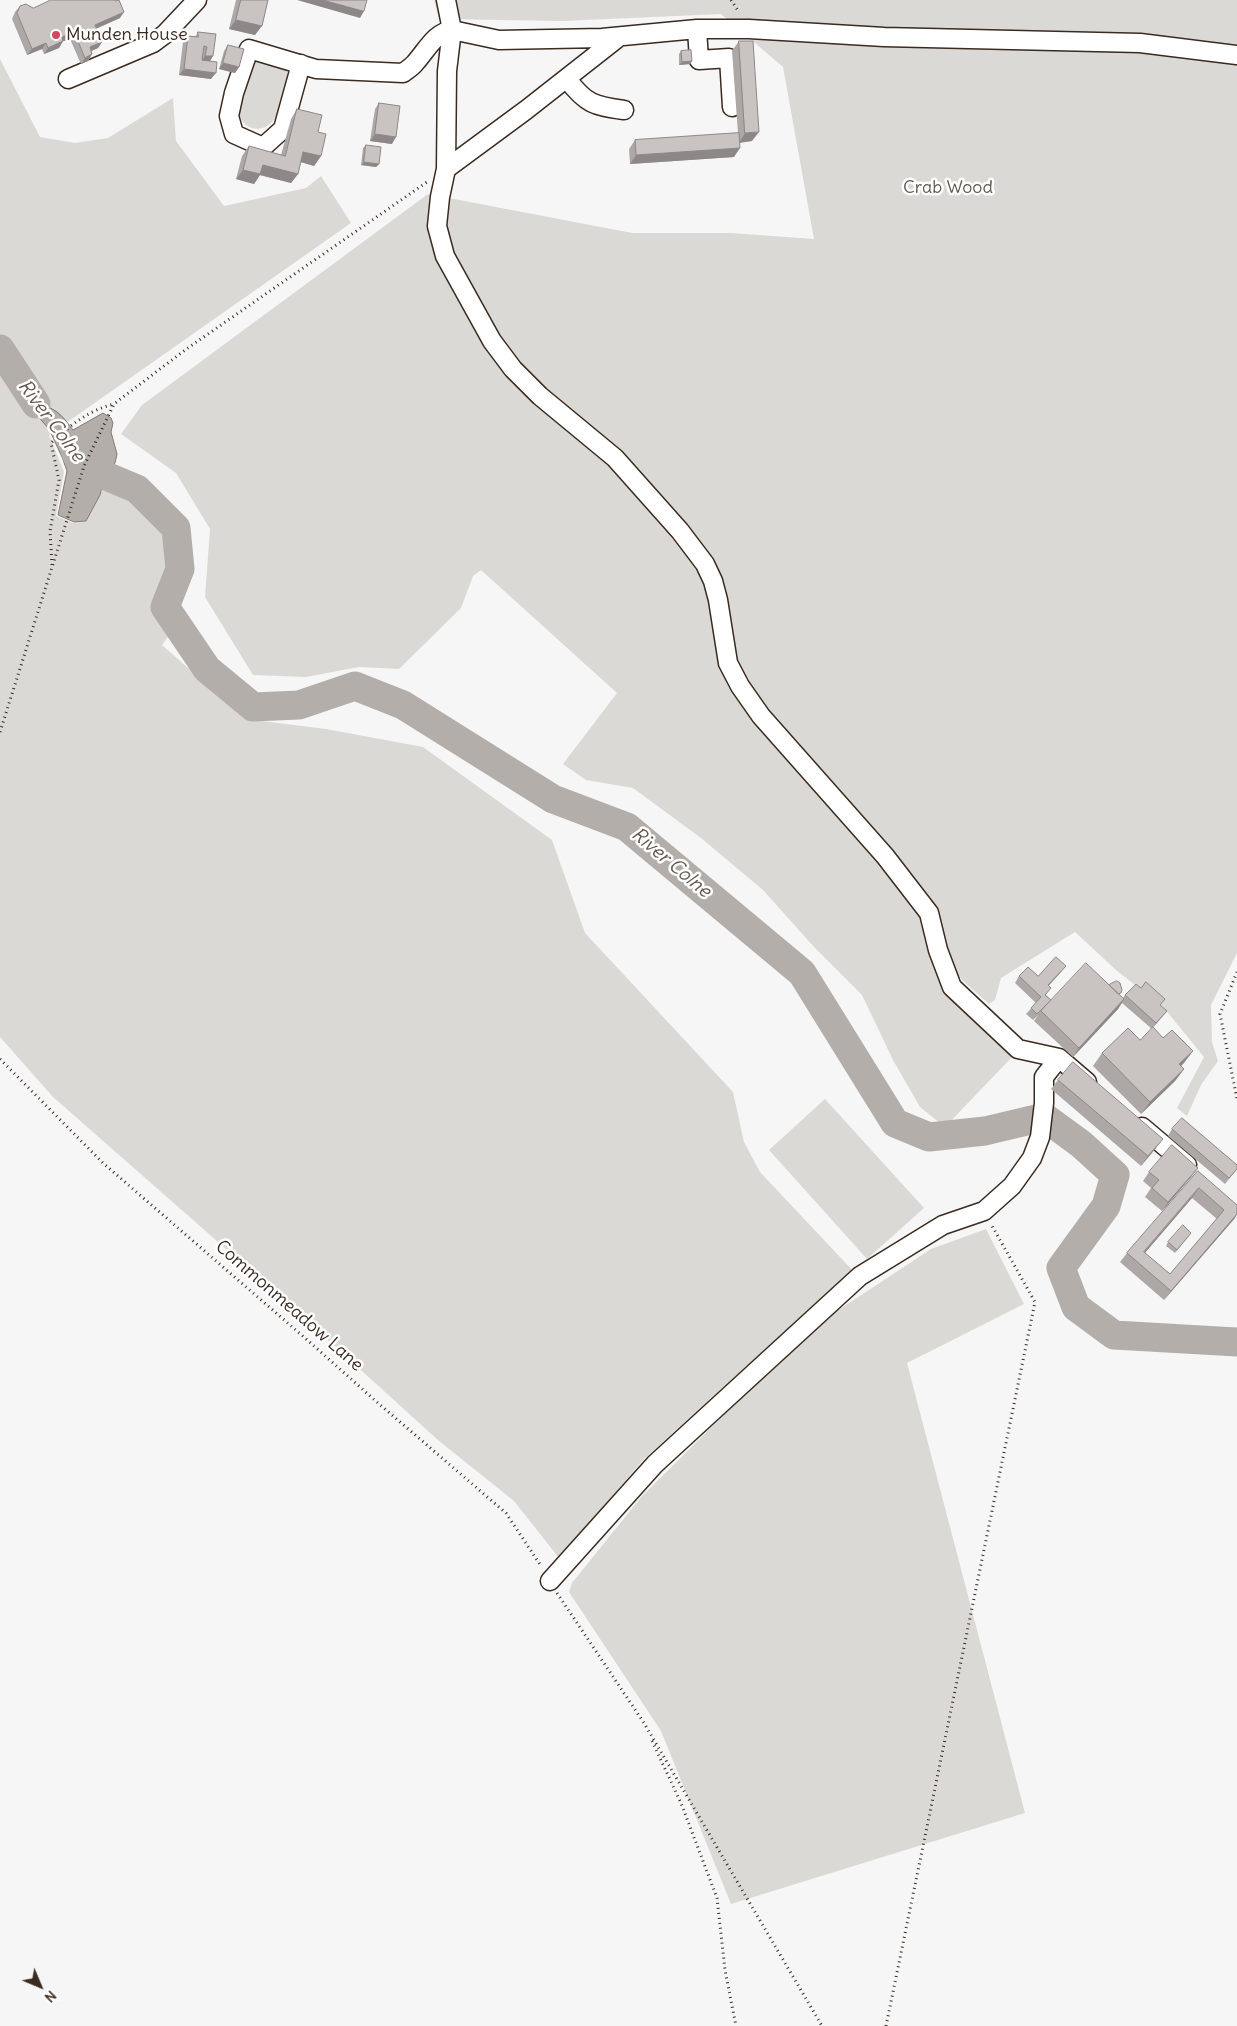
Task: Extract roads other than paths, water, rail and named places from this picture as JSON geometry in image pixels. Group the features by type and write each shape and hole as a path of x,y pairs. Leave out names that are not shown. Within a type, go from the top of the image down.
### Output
{"lane":[{"path":"68,79 153,43 166,34 197,0"},
{"path":"446,0 452,30 447,71 446,169 440,197 438,226 445,256 492,341 513,369 540,396 615,458 680,531 705,564 713,581 718,600 728,663 740,686 761,716 885,856 929,913 938,950 952,987 1018,1049 1059,1058 1096,1089"},
{"path":"301,64 283,129 263,147 234,134 229,116 234,93 249,49 301,64 316,69 403,73 415,63 429,43 446,31 452,30 499,40 619,37 697,29 749,29 884,37 1140,43 1237,55"},
{"path":"697,29 699,60 729,58 732,106"},
{"path":"446,169 567,79 619,37"},
{"path":"567,79 583,98 599,107 624,110"},
{"path":"550,1581 655,1464 860,1276 943,1226 984,1211 1012,1186 1032,1158 1040,1137 1044,1102 1044,1077 1059,1058"},
{"path":"1126,1114 1200,1176"}],"water":[{"path":"18,368 27,376 34,397 64,418 73,430 103,413 111,418 113,423 111,432 117,454 115,463 103,482 100,495 86,521 74,522 58,515 67,471 49,429 16,391 10,380"}],"waterway":[{"name":"River Colne","path":"0,349 36,404"},
{"name":"River Colne","path":"76,454 87,468 137,489 176,528 180,569 165,607 207,669 253,707 299,705 355,686 403,705 553,799 627,827 802,973 895,1123 929,1137 985,1131 1044,1117 1081,1144 1115,1175 1106,1206 1061,1268 1076,1307 1114,1335 1237,1342"}],"place":[{"name":"Munden House","path":"56,35"}],"park label":[{"name":"Crab Wood","path":"948,188"}]}
